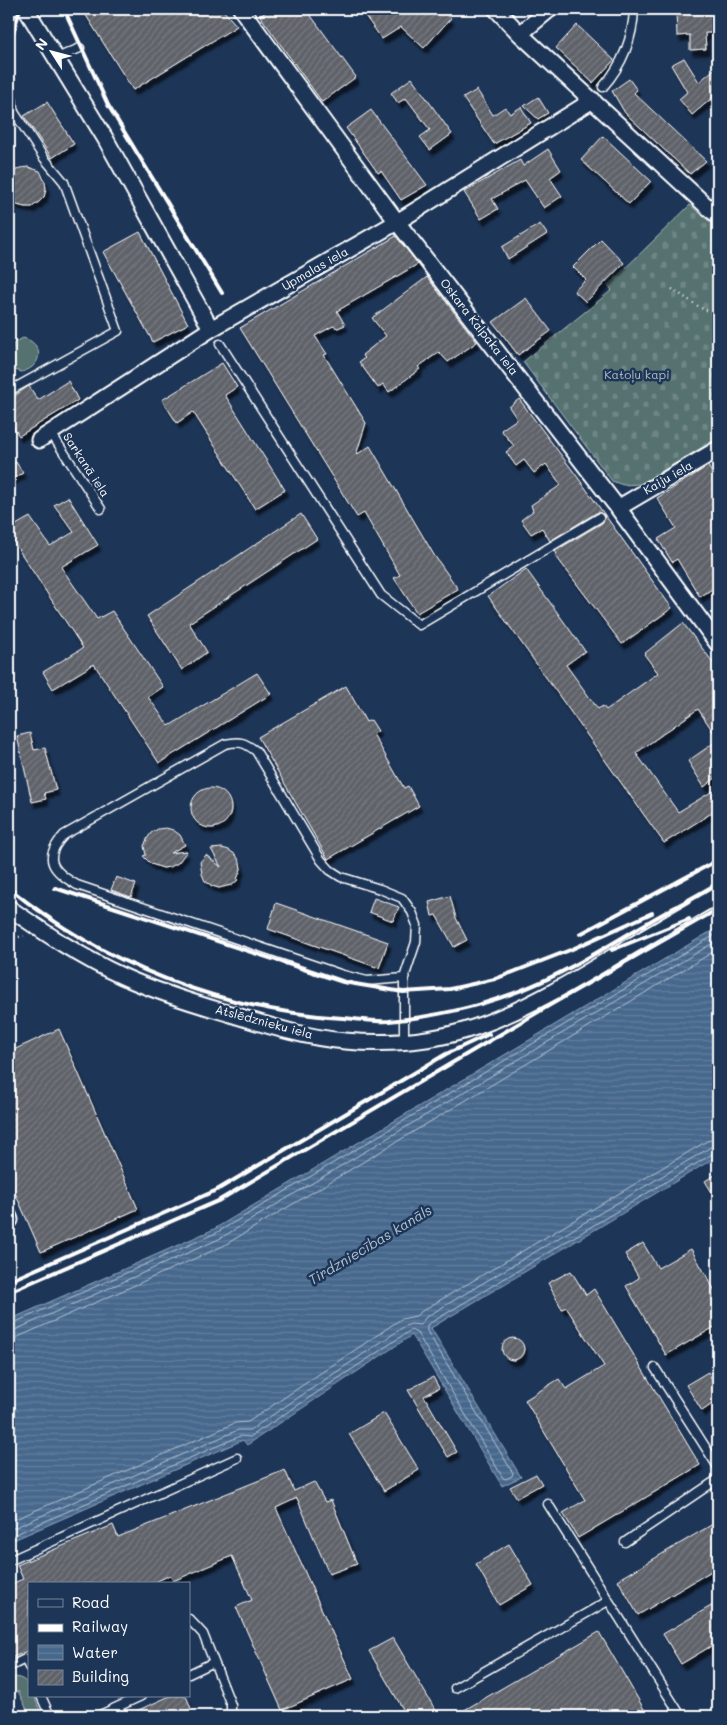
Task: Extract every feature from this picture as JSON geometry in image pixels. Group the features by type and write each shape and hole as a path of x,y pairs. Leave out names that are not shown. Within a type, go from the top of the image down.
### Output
{"street":[{"path":"26,9 105,138 211,329"},
{"name":"Oskara Kalpaka iela","path":"241,9 396,222 618,508 718,644"},
{"path":"499,10 520,34 718,215"},
{"path":"520,34 554,12"},
{"name":"Upmalas iela","path":"45,436 211,329 396,222 593,100"},
{"name":"Kaiju iela","path":"618,508 718,449"},
{"name":"Atslēdznieku iela","path":"9,908 45,933 92,961 156,990 283,1030 344,1041 404,1041 439,1036 475,1027 522,1007 576,980 718,895"}],"lane":[{"path":"602,86 613,75 626,53 634,9"},
{"path":"57,58 80,48"},
{"path":"9,80 14,112 44,158 64,182 118,331 9,391"},
{"path":"220,344 381,595 419,624 600,518"},
{"name":"Sarkanā iela","path":"45,436 101,509"},
{"path":"404,978 367,981 343,976 76,885 66,879 54,867 51,857 54,845 64,835 225,744 237,741 247,744 256,751 321,860 330,870 341,877 402,898 412,912 417,925 416,942 404,978 404,1041"},
{"path":"654,1368 718,1467"},
{"path":"9,1561 237,1458"},
{"path":"625,1542 718,1479"},
{"path":"548,1504 681,1716"},
{"path":"456,1688 608,1601"},
{"path":"190,1620 203,1634 231,1705 231,1716"},
{"path":"9,1667 25,1659 28,1665"},
{"path":"190,1674 214,1662"},
{"path":"42,1698 48,1716"},
{"path":"98,1716 137,1698"}],"path":[{"path":"554,12 615,9"},
{"path":"672,289 701,308 718,315"}],"green space":[{"name":"Katoļu kapi","path":"690,205 718,227 718,438 640,484 623,485 612,481 523,362 612,290 608,285"},
{"path":"23,338 35,345 39,355 34,365 22,372 15,370 10,361 14,343"},
{"path":"16,1677 25,1681 28,1686 28,1698 35,1698 40,1711 34,1716 30,1716 18,1691 9,1695 9,1679"}],"water":[{"name":"Tirdzniecības kanāls","path":"718,927 718,1156 431,1328 521,1477 502,1486 412,1335 247,1445 243,1440 9,1542 9,1320 214,1229"}],"building":[{"path":"82,9 222,9 237,26 133,90"},
{"path":"270,9 306,9 356,77 322,102 260,16"},
{"path":"360,9 440,9 451,18 424,48 401,27 382,39"},
{"path":"718,10 718,33 705,33 706,49 690,50 690,35 677,36 676,12"},
{"path":"577,25 614,60 593,83 556,48"},
{"path":"684,58 699,82 718,66 718,93 692,115 679,99 687,92 671,65"},
{"path":"412,78 452,134 430,150 420,137 430,130 406,98 398,103 391,93"},
{"path":"629,79 637,90 634,93 706,161 690,174 625,113 612,91"},
{"path":"477,90 493,115 505,107 510,114 521,107 531,123 494,144 463,98"},
{"path":"538,97 548,113 538,119 524,106"},
{"path":"47,102 74,144 52,158 24,116"},
{"path":"371,110 427,185 401,200 381,171 378,173 346,128"},
{"path":"603,136 651,181 629,204 581,160"},
{"path":"548,149 561,170 550,178 562,196 544,208 525,180 492,199 498,209 481,219 464,192 520,160 523,166"},
{"path":"28,167 40,171 46,189 44,197 32,207 17,205 9,197 9,177 20,168"},
{"path":"540,224 547,234 508,259 502,247"},
{"path":"140,232 188,324 153,342 103,252"},
{"path":"396,236 418,264 337,311 345,325 338,328 333,326 315,336 327,354 324,355 366,423 356,455 370,446 434,555 458,589 417,613 394,578 400,575 364,513 357,517 240,328"},
{"path":"601,239 624,263 586,302 574,291 586,280 573,267"},
{"path":"427,277 477,342 448,362 439,352 389,392 383,384 378,388 359,362 365,358 362,355 386,336 372,318"},
{"path":"526,298 551,331 518,355 493,322"},
{"path":"222,363 237,387 225,395 285,490 255,509 193,412 177,423 162,400"},
{"path":"68,381 78,400 19,436 9,420 9,399 29,386 38,400"},
{"path":"519,399 576,475 672,608 622,644 555,555 557,554 555,551 602,523 605,518 604,515 599,512 596,513 550,541 542,528 531,534 521,520 533,511 531,505 561,485 546,464 534,473 524,460 516,466 506,452 514,446 501,430 517,419 509,407"},
{"path":"16,462 23,473 9,481 9,466"},
{"path":"708,466 714,476 718,473 718,585 700,597 677,559 672,562 658,539 676,528 657,498"},
{"path":"68,497 98,545 61,567 97,619 112,611 163,687 148,697 169,726 257,673 271,694 159,763 94,664 53,689 43,672 83,648 9,535 9,529 30,517 50,546 74,532 54,505"},
{"path":"301,514 317,539 189,623 207,652 182,670 147,616"},
{"path":"526,569 585,651 566,665 598,709 603,706 606,710 658,673 644,654 683,623 718,669 718,739 698,709 636,753 678,812 713,791 718,797 718,809 664,843 488,596"},
{"path":"346,686 366,722 371,720 378,731 373,734 404,788 408,786 419,806 328,859 258,737"},
{"path":"30,733 34,750 45,748 56,790 44,793 46,799 32,802 17,736"},
{"path":"718,740 718,776 704,787 688,761"},
{"path":"211,788 222,791 228,797 231,808 228,819 222,825 211,828 200,825 194,819 191,808 194,797 200,791"},
{"path":"166,828 180,835 185,845 170,853 187,851 178,863 163,868 151,864 143,856 146,855 144,846 151,833 158,829"},
{"path":"222,848 236,855 241,869 238,880 231,886 219,888 205,881 200,862 206,855 221,867 211,849"},
{"path":"116,877 136,884 131,897 111,890"},
{"path":"450,896 456,918 467,940 454,947 436,915 432,916 429,902"},
{"path":"374,898 399,907 393,921 369,912"},
{"path":"276,903 388,942 379,968 268,929"},
{"path":"59,1029 138,1209 41,1252 9,1179 9,1052"},
{"path":"718,1173 718,1202 705,1181"},
{"path":"643,1243 658,1268 691,1249 718,1296 718,1325 666,1355 626,1286 639,1278 625,1254"},
{"path":"571,1271 586,1295 594,1289 700,1465 578,1538 563,1513 585,1500 525,1400 559,1379 566,1389 604,1366 566,1307 562,1309 548,1283"},
{"path":"509,1338 517,1338 524,1345 524,1353 517,1360 509,1360 502,1353 502,1345"},
{"path":"708,1372 718,1390 718,1400 702,1411 686,1385"},
{"path":"433,1377 439,1388 424,1396 457,1452 448,1457 408,1390"},
{"path":"384,1413 419,1470 384,1491 349,1434"},
{"path":"285,1470 294,1491 314,1482 325,1502 331,1500 357,1564 329,1574 297,1498 276,1508 353,1679 282,1710 236,1607 252,1600 232,1556 173,1581 170,1575 155,1582 28,1582 28,1650 9,1659 9,1585 23,1579 17,1565 113,1525 118,1537"},
{"path":"536,1474 542,1484 517,1498 510,1487"},
{"path":"718,1521 718,1567 638,1615 618,1580"},
{"path":"509,1544 533,1585 499,1605 476,1564"},
{"path":"718,1602 718,1642 681,1664 663,1634"},
{"path":"599,1632 648,1716 454,1716"},
{"path":"393,1638 439,1716 407,1716 369,1651"},
{"path":"166,1698 187,1698 194,1716 125,1716"}],"railway":[{"path":"9,47 20,9"},
{"path":"64,9 108,105 222,293"},
{"path":"580,934 718,860"},
{"path":"9,888 45,915 84,939 124,961 166,979 209,994 298,1014 383,1021 452,1011 499,998 531,986 582,961 718,883"},
{"path":"55,888 343,982 403,992 450,989 495,979 570,950 652,913"},
{"path":"9,1292 218,1201 550,1005 718,909"},
{"path":"612,950 689,919"},
{"path":"9,1281 217,1190 446,1054 489,1034"}]}
